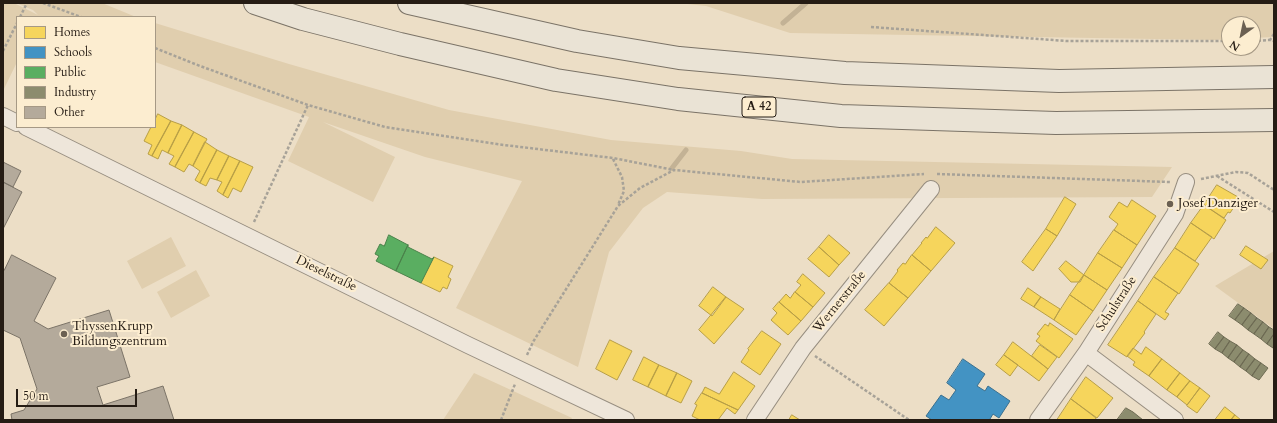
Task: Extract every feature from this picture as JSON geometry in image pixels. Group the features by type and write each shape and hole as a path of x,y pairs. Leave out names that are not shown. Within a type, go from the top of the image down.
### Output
{"highway":[{"name":"A 42","path":"255,3 303,19 400,44 556,80 678,99 841,116 1056,123 1274,120"},
{"path":"409,3 577,41 679,58 845,73 1059,81 1274,77"}],"street":[{"path":"3,116 16,122"},
{"name":"Dieselstraße","path":"28,128 520,370 626,420"},
{"name":"Wernerstraße","path":"755,420 803,348 932,179"},
{"name":"Schulstraße","path":"1038,420 1086,352 1175,214 1186,182"},
{"path":"1086,352 1175,420"}],"path":[{"path":"20,16 27,3"},
{"path":"43,3 78,16"},
{"path":"3,51 16,26"},
{"path":"870,27 1068,41 1221,40"},
{"path":"1270,40 1274,34"},
{"path":"1261,40 1274,40"},
{"path":"156,48 308,105 385,127 504,145 613,158 674,170 801,182 932,179 1186,182 1236,172 1248,173 1274,190"},
{"path":"248,236 308,105"},
{"path":"501,420 520,370 533,342 618,206 624,191 622,177 613,158"},
{"path":"618,206 640,188 674,170"},
{"path":"1216,176 1274,212"},
{"path":"803,348 909,420"}],"shaded area":[{"path":"3,3 14,3 38,15 33,10 16,3 102,3 134,16 16,16 16,64 3,91"},
{"path":"678,3 1274,3 1274,37 1261,38 1261,16 1221,16 1221,40 1215,40 790,33 706,6"},
{"path":"156,23 289,64 449,110 611,140 741,151 792,159 1172,167 1152,197 762,199 667,192 643,208 609,252 578,367 456,308 522,181 425,157 323,122 395,157 373,202 288,161 309,117 156,62"},
{"path":"171,237 186,266 142,289 127,261"},
{"path":"1274,251 1274,329 1215,286"},
{"path":"196,270 210,296 171,318 157,292"},
{"path":"474,373 572,418 571,420 443,420"}],"building: Homes":[{"path":"158,114 171,121 152,156 148,154 152,145 144,141 150,128 156,128 156,118"},
{"path":"171,121 182,125 168,153 162,150 158,159 152,156"},
{"path":"182,125 194,132 175,167 169,164 174,156 168,153"},
{"path":"194,132 207,139 193,166 189,164 184,172 175,167"},
{"path":"205,142 217,150 200,183 195,180 200,171 193,166"},
{"path":"217,150 229,156 217,180 210,178 206,186 200,183"},
{"path":"229,156 240,161 223,195 217,191 222,182 217,180"},
{"path":"240,161 253,167 241,192 233,188 228,198 223,195"},
{"path":"1217,185 1238,197 1234,202 1236,204 1230,213 1228,212 1224,218 1204,205"},
{"path":"1065,197 1076,204 1057,236 1046,229"},
{"path":"1132,200 1156,216 1137,245 1114,230 1118,224 1109,217 1119,202 1127,207"},
{"path":"1204,205 1226,220 1214,239 1191,223"},
{"path":"1191,223 1212,237 1195,261 1175,248"},
{"path":"936,227 955,243 931,271 912,255"},
{"path":"1046,229 1057,236 1033,271 1022,262"},
{"path":"1114,230 1137,245 1122,268 1098,253"},
{"path":"829,235 850,253 839,265 819,247"},
{"path":"1246,246 1268,260 1261,269 1240,255"},
{"path":"819,247 839,265 829,277 808,259"},
{"path":"1175,248 1199,264 1179,294 1154,277"},
{"path":"1098,253 1122,268 1107,290 1084,275"},
{"path":"912,255 931,271 908,298 889,283 898,271 897,270 903,263 905,264"},
{"path":"434,257 453,266 448,277 451,279 447,289 443,287 440,292 421,283"},
{"path":"1066,261 1084,275 1080,282 1071,282 1059,269"},
{"path":"803,274 825,293 813,307 795,292 801,285 797,282"},
{"path":"1084,275 1107,290 1093,311 1070,295"},
{"path":"1154,277 1178,293 1165,312 1169,314 1165,320 1138,301"},
{"path":"889,283 908,298 884,326 865,310"},
{"path":"713,287 726,297 712,316 699,306"},
{"path":"1028,288 1041,297 1034,307 1021,299"},
{"path":"795,292 813,307 801,321 779,302 786,294 790,298"},
{"path":"1070,295 1093,311 1076,335 1054,320"},
{"path":"726,297 744,309 714,344 699,330"},
{"path":"1041,297 1060,309 1054,320 1034,307"},
{"path":"1138,301 1156,314 1144,332 1145,333 1127,357 1108,345"},
{"path":"779,302 801,321 788,335 771,320 777,313 773,309"},
{"path":"1050,323 1073,339 1059,358 1036,341 1040,336 1037,334 1045,324 1048,326"},
{"path":"762,331 781,344 760,375 741,362 749,350 748,349"},
{"path":"610,340 632,351 617,380 596,369"},
{"path":"1013,342 1048,369 1039,381 1004,355"},
{"path":"1040,345 1057,357 1048,369 1032,356"},
{"path":"1146,347 1162,359 1149,376 1133,365 1135,362 1127,356 1133,348 1141,354"},
{"path":"1004,355 1018,365 1010,376 996,365"},
{"path":"644,357 659,365 648,387 633,380"},
{"path":"1162,359 1180,373 1167,390 1149,376"},
{"path":"659,365 677,373 666,396 648,387"},
{"path":"734,372 755,386 738,410 702,393 705,387 719,394"},
{"path":"677,373 692,381 681,403 666,396"},
{"path":"1180,373 1190,381 1177,397 1167,390"},
{"path":"1086,377 1113,398 1097,418 1071,399"},
{"path":"1190,381 1200,388 1187,405 1177,397"},
{"path":"1200,388 1210,396 1197,413 1187,406"},
{"path":"702,393 738,410 735,414 727,408 718,420 700,420 692,416 697,405 695,404"},
{"path":"1071,399 1096,418 1095,420 1057,420"},
{"path":"1225,407 1235,415 1231,420 1215,420"},
{"path":"792,415 800,420 789,420"},
{"path":"1235,415 1241,420 1231,420"}],"building: Schools":[{"path":"963,359 985,374 977,386 985,391 988,386 1010,401 999,418 993,414 990,419 991,420 932,420 926,416 941,395 949,400 956,390 947,383"}],"building: Public":[{"path":"389,235 408,245 396,271 376,261 379,256 375,254 380,244 384,246"},
{"path":"408,245 408,247 432,259 434,257 421,283 396,271"}],"building: Industry":[{"path":"1238,304 1244,308 1235,320 1229,316"},
{"path":"1244,308 1251,313 1242,325 1235,320"},
{"path":"1251,313 1257,318 1248,330 1242,325"},
{"path":"1257,318 1263,322 1254,334 1248,330"},
{"path":"1263,322 1269,327 1261,339 1254,334"},
{"path":"1269,327 1274,330 1274,334 1267,344 1261,339"},
{"path":"1218,332 1224,337 1215,349 1209,344"},
{"path":"1274,334 1274,347 1273,348 1267,344"},
{"path":"1224,337 1230,341 1222,353 1215,349"},
{"path":"1230,341 1237,345 1228,358 1222,353"},
{"path":"1237,345 1243,350 1234,362 1228,358"},
{"path":"1243,350 1249,354 1240,367 1234,362"},
{"path":"1249,354 1255,359 1246,371 1240,367"},
{"path":"1255,359 1261,363 1252,376 1246,371"},
{"path":"1261,363 1268,368 1259,380 1252,376"},
{"path":"1126,408 1133,412 1143,420 1117,420"}],"building: Other":[{"path":"3,162 21,171 13,187 3,182"},
{"path":"3,182 22,192 3,229"},
{"name":"ThyssenKrupp Bildungszentrum","path":"12,255 56,278 34,321 48,329 109,310 130,377 97,387 103,405 163,386 174,420 12,420 11,414 24,410 37,389 20,338 3,330 3,269 4,270"}],"waterway":[{"path":"783,23 806,3"},
{"path":"672,168 686,150"}],"place":[{"name":"Josef Danziger","path":"1170,204"},
{"name":"ThyssenKrupp Bildungszentrum","path":"64,334"}]}
